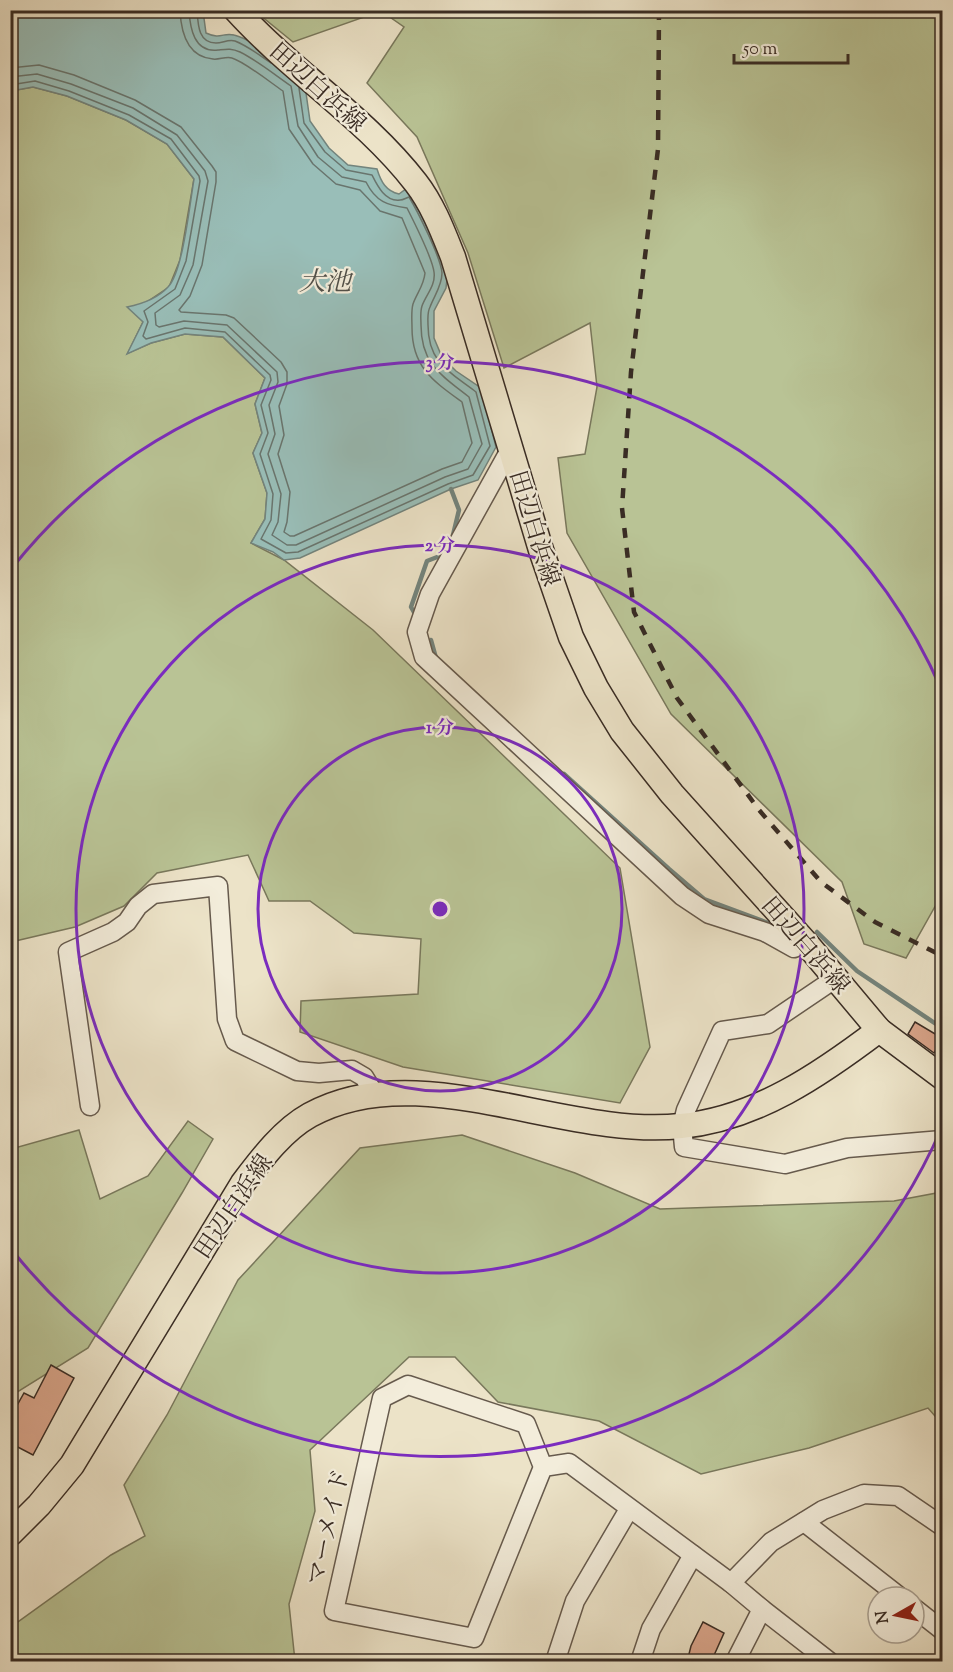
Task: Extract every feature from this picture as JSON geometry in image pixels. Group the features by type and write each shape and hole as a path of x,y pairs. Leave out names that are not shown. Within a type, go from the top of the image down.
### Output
{"main road":[{"name":"田辺白浜線","path":"236,10 380,144 417,184 440,223 453,257 541,550 570,637 622,731 672,794 806,943 879,1030 942,1077"},
{"name":"田辺白浜線","path":"10,1534 39,1505 72,1465 243,1183 283,1136 309,1116 344,1100 375,1095 431,1095 637,1128 682,1126 735,1115 791,1090 879,1030"}],"street":[{"path":"512,451 506,457 430,594 417,632 424,657 682,896 709,914 765,932 794,948 806,943"},
{"path":"90,1106 68,952 112,932 127,922 138,906 153,894 218,886 227,1019 235,1041 297,1071 319,1073 352,1070 364,1077 375,1095"},
{"path":"836,978 768,1024 723,1031 686,1110 682,1126 684,1147 785,1164 848,1148 942,1140"},
{"name":"マーメイド","path":"408,1385 526,1424 543,1467 474,1638 334,1611 382,1398 408,1385"},
{"path":"543,1467 570,1463 629,1509 731,1582 830,1662"},
{"path":"731,1582 771,1542 823,1510 864,1494 898,1496 942,1526"},
{"path":"555,1662 575,1601 629,1509"},
{"path":"804,1522 885,1585"},
{"path":"640,1662 651,1629 693,1555"},
{"path":"735,1662 762,1609"},
{"path":"926,1617 942,1630"}],"green space":[{"path":"255,11 381,11 293,42"},
{"path":"381,11 942,11 942,894 906,958 864,944 842,882 671,714 567,533 558,458 585,454 597,387 590,323 504,368 468,253 417,137 367,83 404,27"},
{"path":"33,87 67,96 126,120 167,144 194,179 180,260 169,287 144,304 143,322 128,353 151,343 185,334 223,337 265,378 255,404 262,433 253,453 267,493 265,519 251,543 284,560 373,630 620,868 650,1047 620,1103 403,1067 300,1032 301,1001 418,994 421,939 354,933 310,901 269,901 248,855 157,873 124,906 75,927 11,942 10,91"},
{"path":"188,1121 213,1139 88,1348 11,1396 11,1149 79,1130 100,1199 148,1176"},
{"path":"462,1135 575,1173 660,1209 894,1201 942,1192 942,1424 928,1408 809,1448 701,1474 599,1421 498,1402 455,1357 409,1357 310,1450 315,1511 289,1604 295,1661 11,1661 11,1627 111,1555 145,1536 124,1485 167,1415 238,1280 360,1148"}],"water":[{"name":"大池","path":"11,10 203,11 206,33 215,36 230,34 251,42 304,79 310,121 329,148 348,165 377,169 380,178 394,193 399,194 410,186 448,270 446,288 434,311 434,338 442,357 456,371 481,388 496,447 478,480 451,489 300,558 284,560 273,552 251,543 265,519 267,493 253,453 262,433 255,404 265,378 223,337 185,334 151,343 127,354 143,322 127,307 154,298 168,287 173,279 182,252 194,179 167,144 126,120 67,96 33,87 11,91"}],"building":[{"path":"915,1022 942,1038 934,1053 908,1034"},
{"path":"51,1365 74,1378 33,1455 10,1443 10,1418 24,1393 34,1398"},
{"path":"703,1622 724,1633 711,1662 687,1662 691,1646"}],"waterway":[{"path":"451,489 459,510 453,535"},
{"path":"415,614 411,607 427,561 445,554"},
{"path":"431,640 436,658"},
{"path":"564,774 704,899 768,923 773,927"},
{"path":"817,932 857,971 942,1028"}],"railway":[{"path":"659,10 658,149 631,372 622,508 634,612 677,698 759,810 821,882 875,922 942,956"}]}
